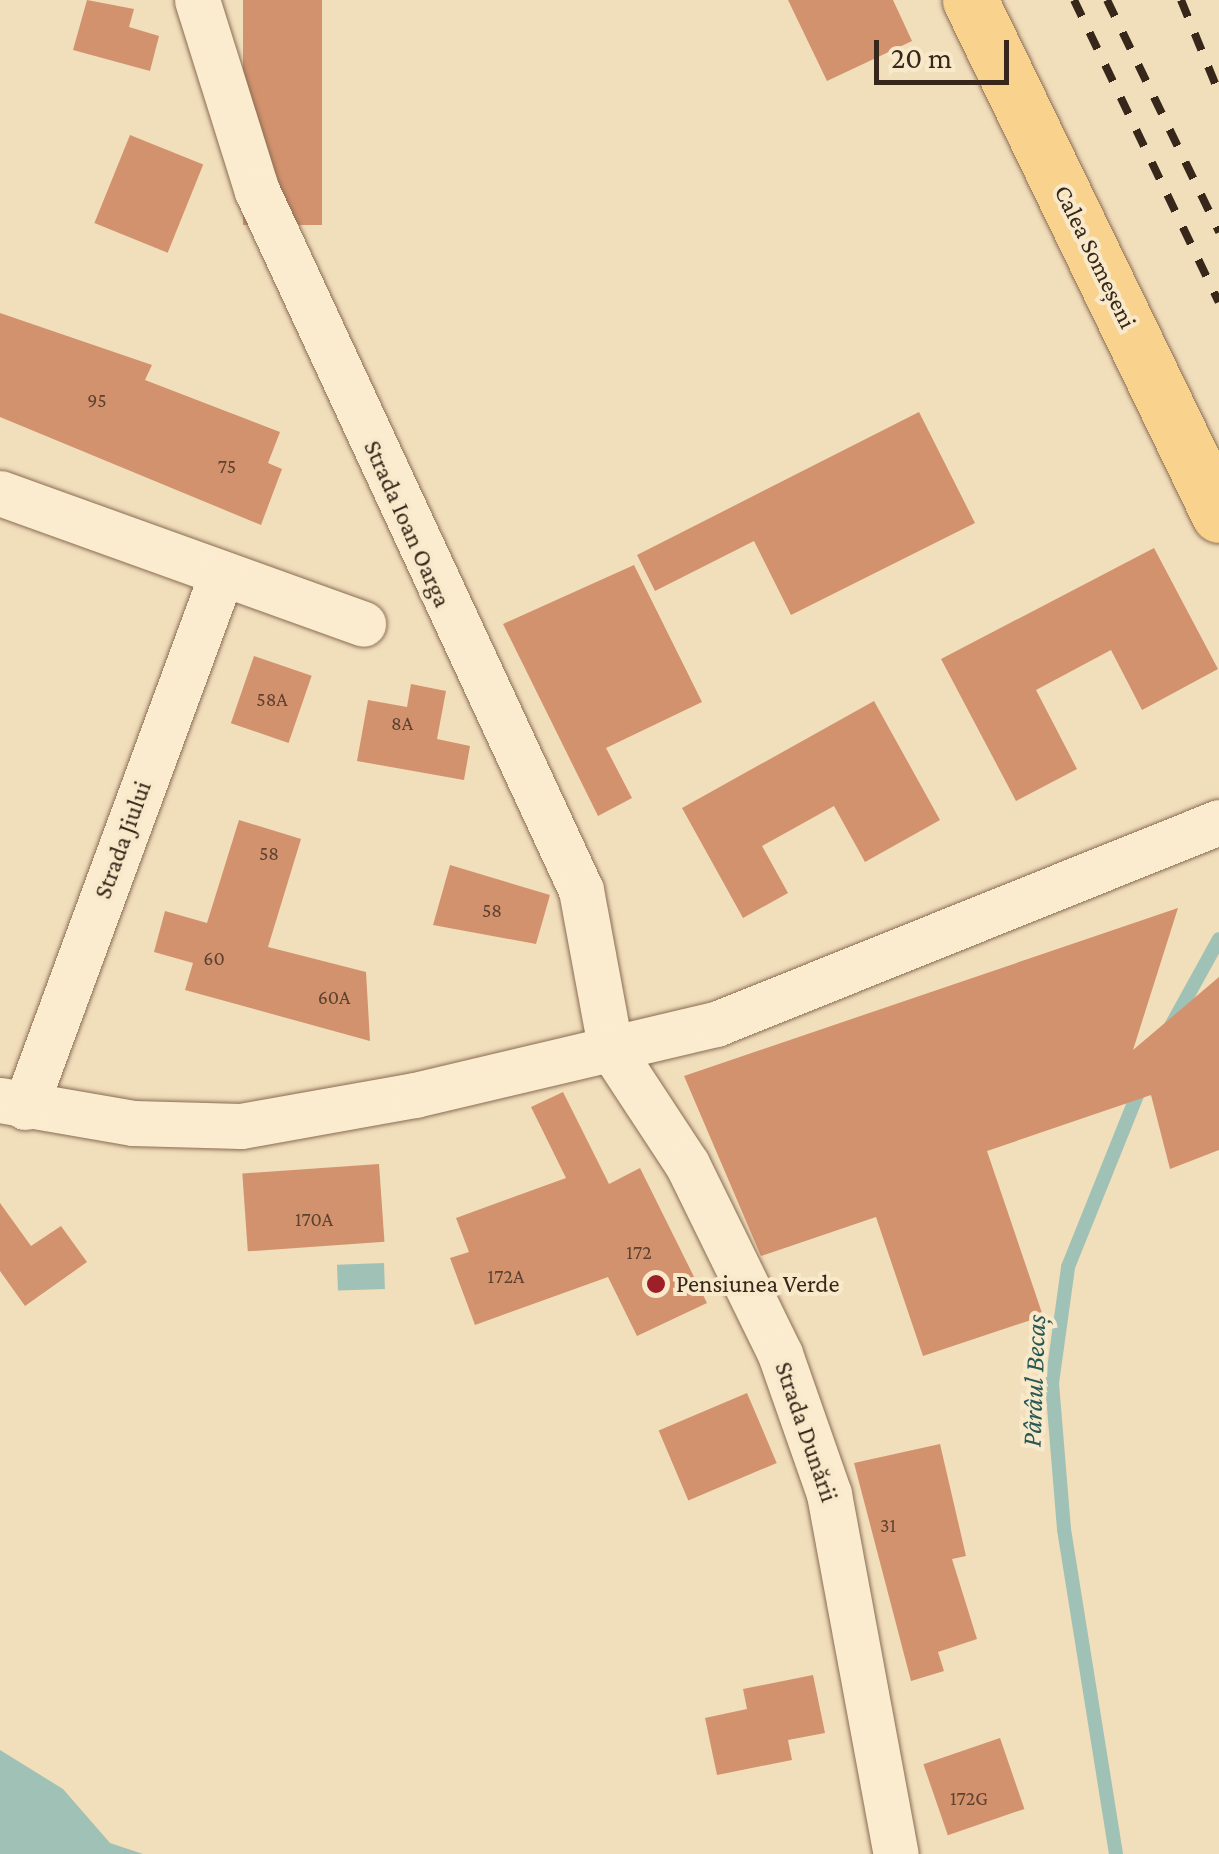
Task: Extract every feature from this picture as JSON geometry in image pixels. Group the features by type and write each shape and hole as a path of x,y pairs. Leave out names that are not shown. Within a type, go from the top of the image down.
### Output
{"main road":[{"name":"Calea Someșeni","path":"970,0 1219,515"}],"street":[{"name":"Strada Ioan Oarga","path":"197,0 257,192 581,890 610,1048"},
{"path":"0,493 363,624"},
{"name":"Strada Jiului","path":"12,1104 222,573"},
{"path":"12,1104 241,1126 716,1024 1219,822"},
{"name":"Strada Dunării","path":"610,1048 687,1164 780,1354 829,1494 896,1854"}],"water":[{"path":"384,1263 385,1289 338,1291 337,1265"},
{"path":"0,1750 63,1789 110,1843 143,1854 0,1854"}],"building":[{"path":"87,0 134,9 129,27 159,36 150,71 73,50"},
{"path":"243,0 322,0 322,225 243,225"},
{"path":"788,0 893,0 912,41 827,81"},
{"path":"130,135 203,165 168,253 94,223"},
{"path":"0,313 152,365 145,380 280,432 268,463 282,469 261,525 0,417"},
{"path":"919,412 975,523 791,615 754,541 655,591 637,555"},
{"path":"1154,548 1218,669 1142,710 1111,650 1036,690 1077,769 1016,801 941,659"},
{"path":"634,565 702,702 606,748 632,798 598,816 503,624"},
{"path":"254,656 312,676 289,743 231,723"},
{"path":"411,684 446,691 437,739 470,746 464,780 357,761 368,700 407,707"},
{"path":"874,701 940,820 865,862 834,806 762,846 788,893 743,918 682,808"},
{"path":"239,820 301,839 268,947 366,972 370,1041 185,990 193,963 154,952 165,911 207,923"},
{"path":"450,865 550,895 536,944 433,925"},
{"path":"1178,908 1133,1050 1219,977 1219,1150 1170,1169 1151,1095 987,1151 1043,1316 923,1356 876,1217 761,1256 684,1076"},
{"path":"563,1092 609,1184 640,1168 707,1303 637,1336 608,1277 475,1325 450,1258 469,1252 456,1218 566,1178 531,1107"},
{"path":"379,1164 384,1242 248,1251 242,1174"},
{"path":"0,1203 31,1246 61,1226 87,1262 25,1306 0,1271"},
{"path":"747,1393 777,1463 688,1500 659,1431"},
{"path":"940,1444 966,1556 952,1559 977,1639 938,1652 944,1671 911,1681 854,1463"},
{"path":"813,1675 825,1733 788,1740 792,1760 717,1775 705,1718 747,1709 743,1689"},
{"path":"1000,1738 1024,1809 948,1835 923,1764"}],"waterway":[{"name":"Pârâul Becaș","path":"1171,1026 1219,939"},
{"name":"Pârâul Becaș","path":"1116,1854 1064,1529 1052,1383 1068,1267 1141,1085"}],"railway":[{"path":"1074,0 1219,302"},
{"path":"1107,0 1219,232"},
{"path":"1181,0 1219,93"}],"place":[{"name":"Pensiunea Verde","path":"656,1284"}]}
